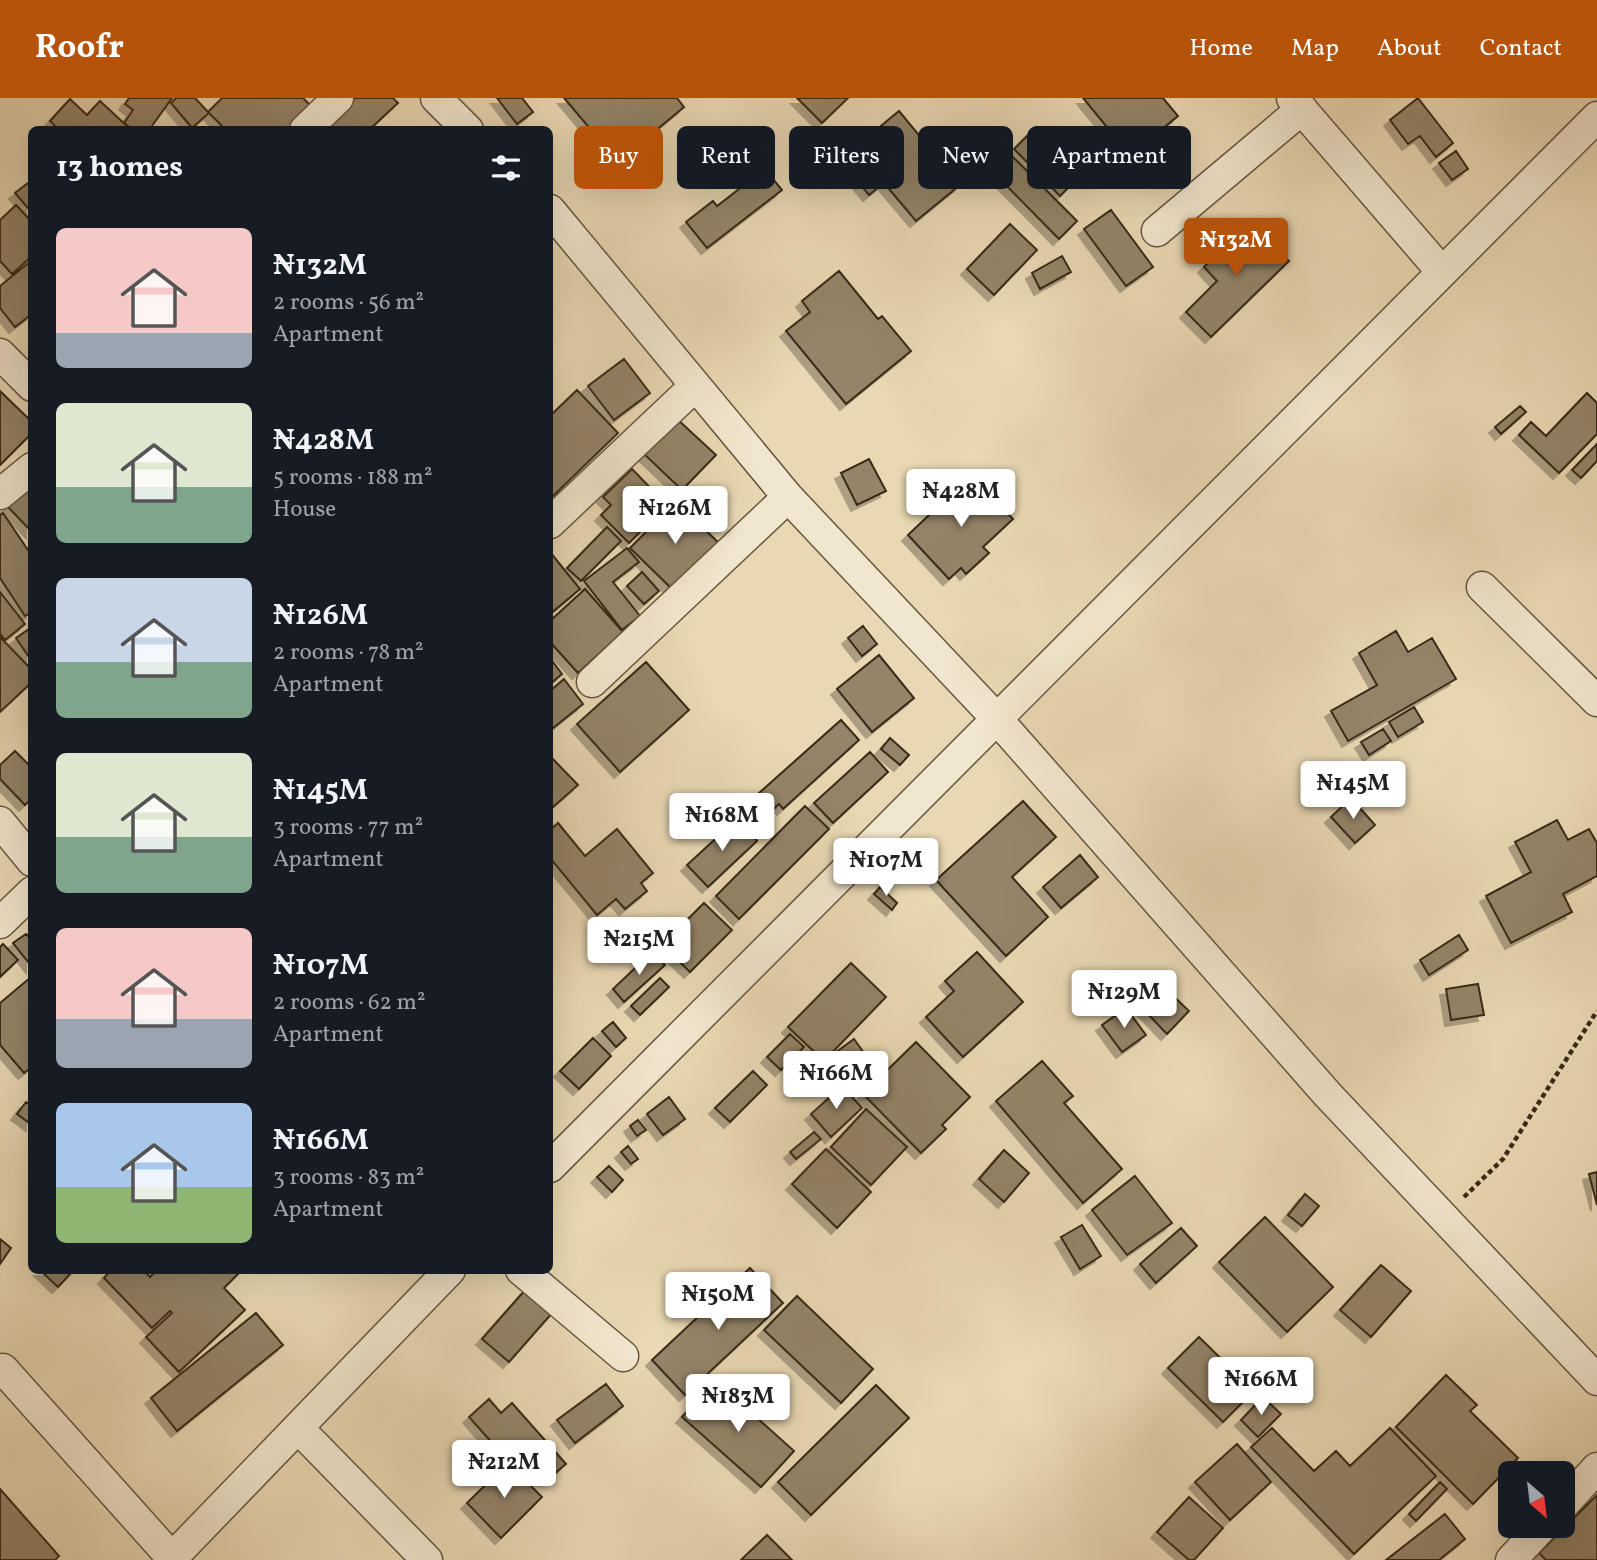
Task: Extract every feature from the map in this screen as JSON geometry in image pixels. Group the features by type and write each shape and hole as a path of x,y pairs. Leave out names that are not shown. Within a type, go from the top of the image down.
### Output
{"street":[{"path":"309,126 338,98"},
{"path":"436,98 464,126"},
{"path":"1157,230 1297,104 1442,272"},
{"path":"555,1151 997,719 1597,117"},
{"path":"553,214 788,498 997,719 1319,1084 1597,1380"},
{"path":"0,354 28,383"},
{"path":"553,520 694,387"},
{"path":"0,494 28,471"},
{"path":"592,682 788,498"},
{"path":"1482,587 1597,701"},
{"path":"0,822 28,856"},
{"path":"0,923 28,896"},
{"path":"3,1369 171,1559 446,1274"},
{"path":"526,1274 623,1356"},
{"path":"298,1428 427,1560"},
{"path":"1575,1491 1597,1468"},
{"path":"1511,1560 1532,1538"}],"path":[{"path":"1444,1217 1503,1159 1597,1011"}],"building":[{"path":"129,98 172,98 152,126 128,126 124,123 133,110 125,104"},
{"path":"176,98 195,98 209,113 194,126 190,126 171,103"},
{"path":"222,98 303,98 312,107 294,126 222,126 208,112"},
{"path":"355,98 393,98 398,103 373,126 325,126"},
{"path":"497,98 522,98 533,112 517,124"},
{"path":"564,98 677,98 684,107 661,126 588,126"},
{"path":"797,98 848,98 822,123"},
{"path":"1083,98 1163,98 1178,116 1166,126 1106,126"},
{"path":"1418,98 1453,143 1436,157 1420,136 1408,144 1390,120"},
{"path":"70,99 87,115 100,101 127,126 55,126 50,121"},
{"path":"899,111 918,134 918,189 955,189 916,221 889,189 904,189 904,126 881,126"},
{"path":"1027,136 1027,162 1014,149"},
{"path":"1456,151 1468,169 1452,180 1439,163"},
{"path":"1013,157 1027,171 1027,189 1045,189 1077,221 1059,239 1010,189 1013,189"},
{"path":"775,181 782,190 707,248 686,222 713,201 717,206 739,189 775,189"},
{"path":"28,183 28,208 15,193"},
{"path":"864,189 876,189 869,195"},
{"path":"1053,189 1067,189 1060,196"},
{"path":"16,205 28,218 28,260 12,274 0,261 0,220"},
{"path":"1111,210 1153,267 1126,286 1084,229"},
{"path":"1249,222 1289,261 1211,337 1186,312 1217,281 1204,267"},
{"path":"1010,224 1037,250 994,295 967,269"},
{"path":"1062,256 1071,272 1040,289 1032,273"},
{"path":"28,263 28,317 15,327 0,308 0,286"},
{"path":"839,271 878,319 882,316 911,351 846,404 786,331 810,312 802,301"},
{"path":"624,359 650,393 614,420 588,386"},
{"path":"577,390 618,433 553,496 553,413"},
{"path":"0,391 28,418 28,437 0,465"},
{"path":"1587,393 1597,403 1597,434 1559,473 1519,435 1531,422 1546,436"},
{"path":"1520,406 1526,412 1501,434 1495,427"},
{"path":"676,418 716,455 682,490 643,453"},
{"path":"1597,444 1597,461 1581,478 1572,470"},
{"path":"869,459 886,491 857,505 841,473"},
{"path":"632,469 667,505 629,543 601,515 611,505 603,497"},
{"path":"971,475 1013,519 983,547 989,553 966,574 961,568 949,579 908,535"},
{"path":"28,488 28,528 7,506"},
{"path":"676,502 720,544 673,590 630,548"},
{"path":"3,513 28,550 28,614 25,616 0,578 0,515"},
{"path":"607,527 621,541 581,581 567,568"},
{"path":"627,548 639,562 613,582 640,616 622,630 584,581"},
{"path":"553,556 580,589 553,612"},
{"path":"642,572 659,591 644,604 627,586"},
{"path":"585,589 623,632 578,673 553,645 553,618"},
{"path":"0,592 25,624 5,640 0,634"},
{"path":"863,626 877,644 862,656 848,638"},
{"path":"28,630 28,656 16,638"},
{"path":"1396,631 1408,652 1432,638 1456,679 1348,741 1331,711 1377,685 1359,653"},
{"path":"0,637 28,666 28,686 0,712"},
{"path":"879,655 914,698 872,732 837,689"},
{"path":"553,662 562,674 553,682"},
{"path":"646,662 689,710 620,772 577,724"},
{"path":"564,679 583,704 553,728 553,688"},
{"path":"1414,707 1423,722 1398,737 1389,722"},
{"path":"841,720 859,740 783,809 779,804 756,825 741,809"},
{"path":"1383,729 1391,741 1369,755 1361,742"},
{"path":"890,738 909,755 900,765 881,749"},
{"path":"15,751 28,764 28,802 25,805 0,779 0,765"},
{"path":"870,752 888,772 833,823 814,803"},
{"path":"553,759 578,785 553,807"},
{"path":"1351,798 1375,825 1355,843 1331,817"},
{"path":"1023,801 1056,837 1012,877 1048,917 1006,956 936,880"},
{"path":"805,806 829,829 739,919 716,896"},
{"path":"737,819 757,841 708,887 687,865"},
{"path":"1557,820 1568,840 1589,829 1597,843 1597,876 1563,894 1572,912 1511,943 1486,896 1531,872 1515,842"},
{"path":"558,823 585,856 617,829 653,873 641,883 647,891 625,909 616,899 597,915 553,862 553,827"},
{"path":"1080,855 1098,877 1061,908 1043,887"},
{"path":"880,887 897,903 892,910 874,894"},
{"path":"704,903 732,930 690,972 662,945"},
{"path":"26,934 28,936 28,962 13,943"},
{"path":"1459,935 1468,950 1429,975 1420,960"},
{"path":"3,944 18,960 0,977 0,947"},
{"path":"652,952 665,965 624,1002 613,989"},
{"path":"977,952 1023,1002 963,1057 926,1017 954,991 945,981"},
{"path":"851,963 886,997 824,1061 788,1027"},
{"path":"660,978 669,987 640,1015 631,1006"},
{"path":"28,980 28,1070 24,1073 0,1045 0,1003"},
{"path":"1478,984 1484,1015 1451,1020 1446,989"},
{"path":"1164,987 1189,1011 1167,1034 1142,1008"},
{"path":"1126,1008 1146,1035 1122,1052 1102,1025"},
{"path":"613,1022 626,1038 616,1047 602,1031"},
{"path":"790,1034 804,1047 781,1070 767,1057"},
{"path":"593,1038 611,1056 579,1089 560,1071"},
{"path":"854,1039 867,1057 845,1074 831,1056"},
{"path":"916,1042 970,1097 942,1125 946,1129 921,1153 863,1094"},
{"path":"1042,1061 1073,1096 1064,1103 1122,1169 1083,1203 996,1101"},
{"path":"753,1071 767,1085 730,1122 715,1108"},
{"path":"842,1086 862,1108 831,1137 811,1114"},
{"path":"669,1097 685,1119 663,1135 647,1114"},
{"path":"26,1102 28,1103 28,1122 17,1114"},
{"path":"866,1109 907,1147 871,1185 831,1147"},
{"path":"638,1120 646,1130 637,1136 630,1126"},
{"path":"814,1132 821,1139 796,1159 790,1152"},
{"path":"628,1146 638,1159 631,1164 621,1152"},
{"path":"826,1149 871,1192 837,1228 792,1184"},
{"path":"1004,1150 1029,1173 1004,1202 979,1179"},
{"path":"609,1166 623,1180 612,1192 597,1177"},
{"path":"1597,1172 1597,1205 1589,1174"},
{"path":"1135,1176 1172,1223 1127,1255 1092,1210"},
{"path":"1305,1194 1319,1206 1302,1226 1288,1215"},
{"path":"1265,1217 1333,1287 1287,1332 1219,1262"},
{"path":"1082,1225 1101,1256 1080,1269 1061,1237"},
{"path":"1181,1228 1197,1246 1156,1283 1140,1264"},
{"path":"0,1239 11,1248 0,1264"},
{"path":"1381,1265 1411,1291 1371,1337 1340,1310"},
{"path":"750,1268 783,1303 685,1395 652,1360"},
{"path":"44,1274 70,1274 58,1287"},
{"path":"108,1274 147,1274 150,1277 153,1274 238,1274 224,1288 245,1310 179,1372 146,1337 172,1313 170,1311 152,1328 104,1278"},
{"path":"526,1289 553,1312 509,1362 482,1339"},
{"path":"797,1296 873,1369 841,1403 764,1330"},
{"path":"256,1313 283,1345 177,1431 151,1398"},
{"path":"1199,1337 1254,1391 1223,1422 1168,1368"},
{"path":"1446,1375 1477,1405 1470,1411 1518,1458 1515,1461 1498,1461 1498,1478 1473,1504 1396,1427"},
{"path":"715,1380 794,1451 761,1487 682,1417"},
{"path":"606,1384 623,1406 575,1443 557,1420"},
{"path":"876,1385 909,1418 811,1515 778,1482"},
{"path":"1263,1397 1281,1414 1258,1437 1241,1420"},
{"path":"489,1399 501,1413 512,1403 566,1464 547,1480 523,1453 511,1464 469,1417"},
{"path":"1272,1428 1314,1471 1336,1451 1350,1466 1390,1428 1436,1476 1354,1554 1251,1447"},
{"path":"1237,1444 1271,1482 1230,1520 1195,1482"},
{"path":"508,1463 542,1497 501,1538 467,1503"},
{"path":"1440,1482 1447,1489 1416,1521 1409,1514"},
{"path":"0,1489 59,1556 55,1560 0,1560"},
{"path":"1597,1495 1597,1560 1546,1560 1539,1553 1554,1538 1575,1538 1575,1517"},
{"path":"1189,1497 1223,1528 1194,1560 1189,1560 1157,1532"},
{"path":"1445,1514 1465,1539 1439,1560 1386,1560"},
{"path":"767,1535 792,1560 741,1560"}]}
